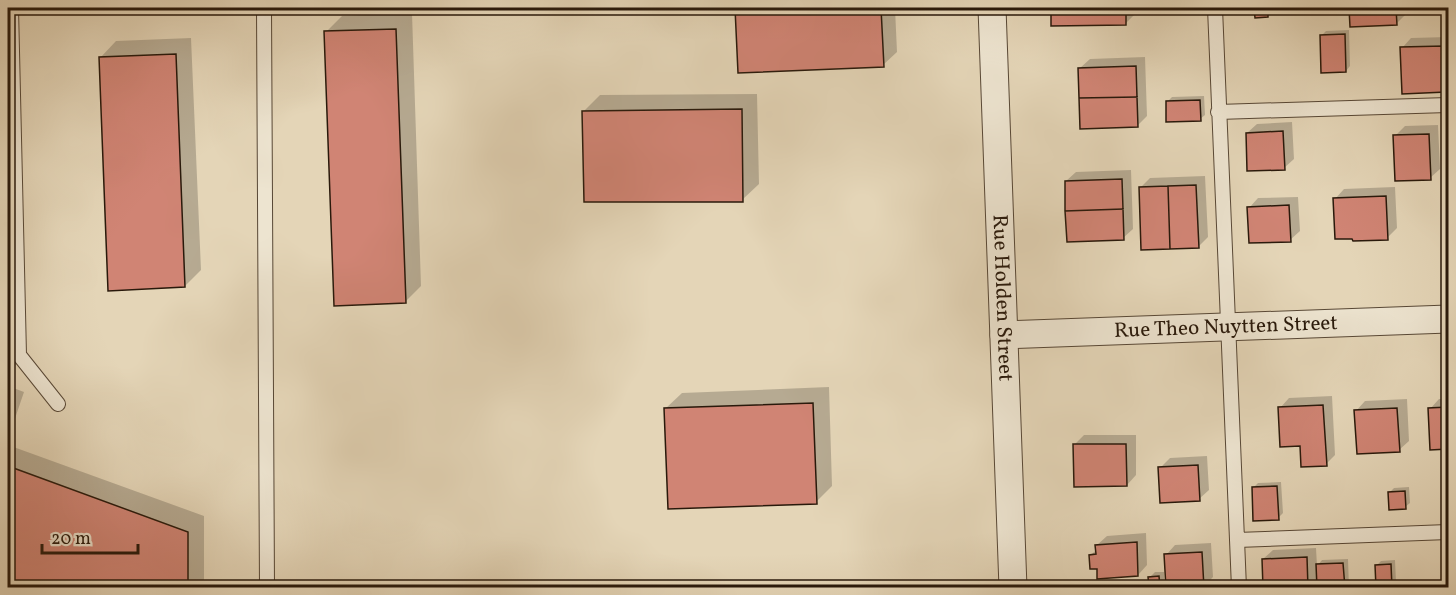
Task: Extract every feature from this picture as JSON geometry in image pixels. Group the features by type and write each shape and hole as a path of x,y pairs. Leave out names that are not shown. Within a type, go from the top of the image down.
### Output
{"street":[{"name":"Rue Holden Street","path":"992,8 1013,588"},
{"name":"Rue Theo Nuytten Street","path":"1004,335 1449,319"}],"lane":[{"path":"11,8 10,44 19,355 58,404"},
{"path":"264,8 267,588"},
{"path":"1215,8 1239,588"},
{"path":"1218,112 1449,105"},
{"path":"1238,540 1449,532"}],"building":[{"path":"735,8 881,8 884,67 738,73"},
{"path":"1051,8 1126,8 1126,25 1051,26"},
{"path":"1254,8 1268,8 1268,17 1255,18"},
{"path":"1301,8 1339,8 1339,13 1301,14"},
{"path":"1349,8 1396,8 1397,25 1350,27"},
{"path":"396,29 406,303 334,306 324,31"},
{"path":"1345,34 1346,72 1321,73 1320,35"},
{"path":"1444,46 1446,92 1402,94 1400,47"},
{"path":"176,54 185,287 108,291 99,57"},
{"path":"1136,66 1137,97 1079,98 1078,68"},
{"path":"1137,97 1138,127 1080,129 1079,98"},
{"path":"1200,100 1201,121 1166,122 1166,101"},
{"path":"742,109 743,202 584,202 582,111"},
{"path":"1283,131 1285,170 1247,171 1246,133"},
{"path":"1429,134 1431,180 1395,181 1393,135"},
{"path":"1122,179 1123,209 1065,211 1065,181"},
{"path":"1196,185 1199,248 1170,249 1168,186"},
{"path":"1168,186 1170,249 1141,250 1139,187"},
{"path":"1386,196 1388,240 1335,239 1333,198"},
{"path":"1289,205 1291,242 1249,243 1247,207"},
{"path":"1123,209 1124,240 1067,242 1065,211"},
{"path":"813,403 817,504 668,509 664,408"},
{"path":"1323,405 1327,466 1301,467 1300,446 1280,447 1278,407"},
{"path":"1448,407 1448,449 1430,450 1428,408"},
{"path":"1397,408 1400,452 1357,454 1354,410"},
{"path":"1073,444 1126,444 1127,486 1074,487"},
{"path":"1198,465 1200,501 1160,503 1158,467"},
{"path":"8,466 188,532 188,588 8,588"},
{"path":"1277,486 1279,520 1253,521 1252,487"},
{"path":"1405,491 1406,509 1389,510 1388,492"},
{"path":"1137,542 1138,576 1097,579 1097,569 1090,569 1089,555 1096,554 1095,545"},
{"path":"1202,552 1204,588 1166,588 1164,554"},
{"path":"1307,557 1308,588 1263,588 1262,559"},
{"path":"1445,558 1448,558 1448,588 1446,588"},
{"path":"1343,563 1345,588 1317,588 1316,564"},
{"path":"1391,564 1392,588 1376,588 1375,565"},
{"path":"1159,576 1160,588 1149,588 1148,577"}]}
